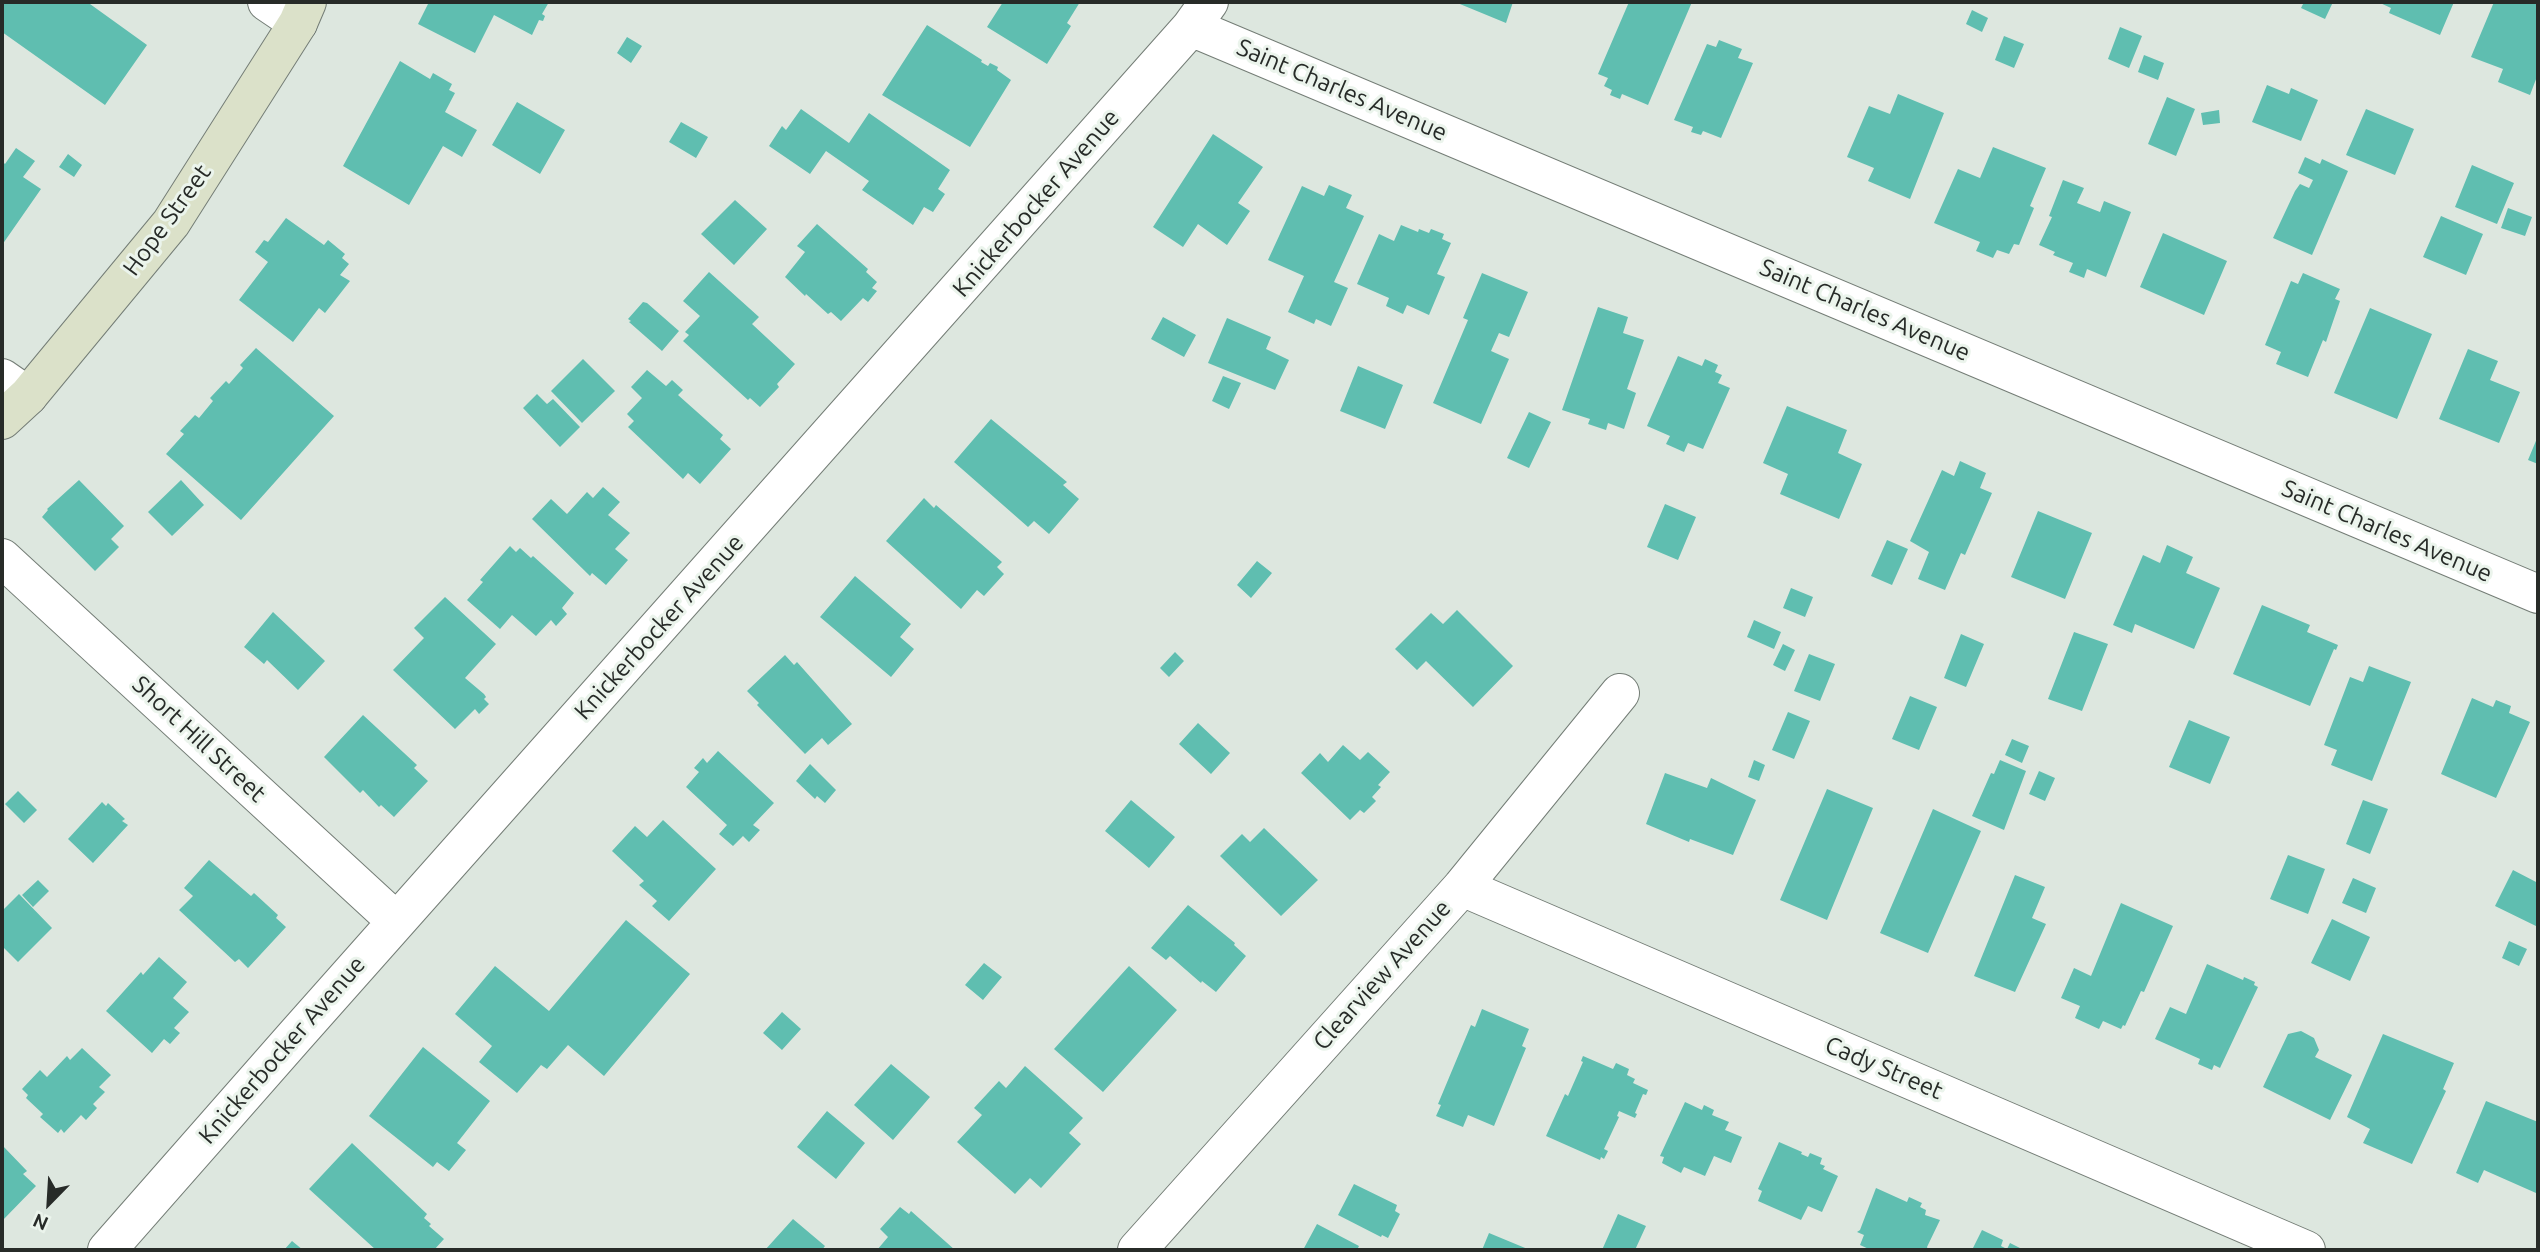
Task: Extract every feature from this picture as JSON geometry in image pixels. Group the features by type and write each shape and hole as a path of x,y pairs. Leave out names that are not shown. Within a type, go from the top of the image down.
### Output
{"main road":[{"name":"Hope Street","path":"10,398 171,223 302,12"}],"street":[{"path":"267,2 302,12"},
{"name":"Saint Charles Avenue","path":"1200,14 2538,594"},
{"name":"Knickerbocker Avenue","path":"107,1250 396,920 863,399 1200,14"},
{"name":"Short Hill Street","path":"2,558 396,920"},
{"name":"Clearview Avenue","path":"1137,1250 1462,887 1620,693"},
{"name":"Cady Street","path":"1462,887 2306,1250"}],"building":[{"path":"2,2 92,2 90,4 147,45 105,105 2,32"},
{"path":"429,2 549,2 542,14 545,16 543,21 539,20 532,35 494,15 475,53 418,24"},
{"path":"1003,2 1080,2 1067,23 1071,26 1047,64 987,27"},
{"path":"1455,2 1513,2 1506,23"},
{"path":"1629,2 1692,2 1648,105 1622,94 1620,99 1610,95 1612,90 1604,86 1608,78 1598,74"},
{"path":"2304,2 2333,2 2325,19 2301,8"},
{"path":"2378,2 2454,2 2440,35 2389,13 2391,8"},
{"path":"2494,2 2538,3 2538,74 2530,95 2498,82 2503,69 2471,57"},
{"path":"1972,10 1988,18 1982,32 1966,24"},
{"path":"927,25 982,60 981,62 998,67 997,70 1011,80 970,147 882,95"},
{"path":"2120,27 2142,36 2129,68 2108,59"},
{"path":"2004,36 2024,44 2014,68 1995,60"},
{"path":"627,37 642,46 631,63 617,53"},
{"path":"1719,40 1742,49 1738,58 1753,63 1721,138 1703,131 1701,135 1691,132 1693,127 1674,120 1707,44 1716,47"},
{"path":"2144,55 2164,63 2158,80 2138,72"},
{"path":"400,61 430,79 433,73 452,84 449,90 455,93 445,112 477,130 462,157 443,146 409,205 343,166"},
{"path":"2267,85 2289,94 2291,88 2318,100 2301,141 2252,122"},
{"path":"1898,94 1944,113 1910,199 1868,181 1874,168 1847,157 1869,106 1890,114"},
{"path":"2167,97 2195,109 2176,156 2148,144"},
{"path":"517,102 565,130 540,174 492,145"},
{"path":"801,109 849,143 869,113 950,170 938,189 945,194 933,212 924,207 913,225 862,190 869,181 826,151 810,174 769,146 782,126 786,130"},
{"path":"2366,109 2414,129 2395,175 2346,155"},
{"path":"2219,110 2220,123 2203,125 2201,113"},
{"path":"681,122 708,137 696,158 669,142"},
{"path":"1213,134 1263,167 1238,203 1250,211 1227,245 1198,224 1183,247 1153,227"},
{"path":"1993,147 2046,168 2030,206 2034,208 2019,245 2014,244 2009,254 1997,250 1993,258 1976,251 1980,242 1934,223 1958,169 1980,178"},
{"path":"16,148 35,161 23,177 41,189 2,245 2,161 5,164"},
{"path":"68,154 82,165 74,177 59,167"},
{"path":"2305,157 2320,164 2322,159 2348,171 2312,255 2273,238 2295,191 2300,184 2309,188 2313,180 2298,173"},
{"path":"2472,165 2514,183 2497,224 2455,207"},
{"path":"2063,180 2084,188 2077,203 2100,212 2104,201 2131,212 2106,277 2087,269 2084,278 2069,272 2073,263 2053,255 2055,252 2039,245 2052,217 2049,216"},
{"path":"1329,185 1352,195 1346,208 1364,216 1334,282 1348,288 1331,326 1316,319 1314,324 1288,312 1304,276 1268,260 1302,186 1324,196"},
{"path":"735,200 767,229 734,265 701,234"},
{"path":"2508,208 2532,217 2525,236 2501,228"},
{"path":"2441,216 2483,234 2466,275 2423,257"},
{"path":"286,218 324,245 328,240 345,254 342,258 349,264 340,275 350,281 325,313 319,308 293,342 239,300 268,262 255,252 264,240 268,242"},
{"path":"817,224 868,269 866,272 877,282 872,288 877,291 868,302 863,298 841,321 831,312 828,314 806,294 805,296 785,277 805,252 797,246"},
{"path":"1401,225 1418,232 1419,229 1429,233 1431,229 1444,234 1442,239 1451,243 1437,274 1445,277 1429,315 1407,305 1403,314 1386,306 1389,298 1357,284 1379,234 1394,241"},
{"path":"2163,233 2227,261 2204,315 2140,287"},
{"path":"709,272 759,317 752,324 795,364 777,384 779,387 760,407 750,398 748,400 683,341 689,335 685,332 700,316 683,301"},
{"path":"1482,273 1528,292 1509,337 1499,333 1491,351 1509,359 1481,424 1433,403 1468,320 1463,318"},
{"path":"2303,273 2340,289 2335,299 2340,301 2326,342 2323,340 2308,377 2276,364 2281,352 2265,345 2291,281 2298,284"},
{"path":"643,302 679,331 662,351 629,322 631,321 628,319"},
{"path":"1598,307 1628,317 1623,333 1644,340 1627,389 1636,393 1624,429 1608,423 1606,430 1588,424 1590,419 1562,410"},
{"path":"2370,308 2432,334 2397,419 2334,393"},
{"path":"1163,317 1196,335 1184,357 1151,339"},
{"path":"1227,318 1271,337 1266,349 1289,360 1275,390 1208,363"},
{"path":"256,348 334,416 241,520 166,454 184,434 180,431 195,415 199,418 213,401 210,398 226,381 229,384 243,368 240,365"},
{"path":"2468,349 2498,361 2490,380 2520,392 2499,443 2439,419"},
{"path":"1678,356 1702,366 1705,359 1718,365 1715,372 1722,375 1718,383 1730,388 1703,449 1688,443 1684,452 1666,444 1670,436 1647,426"},
{"path":"583,359 615,391 582,423 551,391"},
{"path":"1358,366 1403,385 1385,429 1340,411"},
{"path":"647,370 666,386 672,380 683,390 678,395 723,435 720,439 731,449 700,484 688,473 683,479 628,427 634,421 627,414 642,398 631,387"},
{"path":"1223,376 1241,383 1229,409 1212,401"},
{"path":"537,394 547,404 553,399 580,427 560,447 523,408"},
{"path":"1787,406 1847,430 1838,453 1862,464 1839,519 1780,494 1788,474 1763,463"},
{"path":"1529,412 1551,422 1529,468 1507,458"},
{"path":"991,419 1067,482 1063,485 1079,499 1049,534 1034,521 1028,527 954,462"},
{"path":"2538,436 2538,464 2528,460"},
{"path":"1960,461 1986,473 1980,488 1992,493 1965,555 1961,553 1945,590 1918,579 1929,552 1910,541 1942,470 1954,476"},
{"path":"79,480 124,526 111,539 119,547 95,571 42,517 47,509"},
{"path":"181,480 204,505 172,536 148,512"},
{"path":"603,487 620,502 608,515 630,533 615,549 628,560 606,585 592,573 590,576 532,519 551,499 567,514 587,492 593,498"},
{"path":"924,498 934,508 936,505 1002,562 997,567 1004,574 984,596 977,590 961,609 886,541"},
{"path":"1665,504 1696,517 1678,560 1647,547"},
{"path":"2038,511 2092,533 2065,599 2011,577"},
{"path":"1887,540 1908,549 1892,585 1871,576"},
{"path":"2167,545 2193,557 2186,573 2220,588 2194,649 2135,624 2132,633 2113,625 2143,555 2160,563"},
{"path":"510,546 516,552 520,548 531,558 533,556 574,593 562,608 567,614 556,626 551,620 536,636 512,615 500,629 467,600 483,582 480,580"},
{"path":"1257,561 1272,573 1251,598 1237,585"},
{"path":"855,576 911,624 900,637 914,649 891,677 820,617"},
{"path":"1791,588 1813,597 1805,617 1783,608"},
{"path":"445,597 496,644 465,678 484,694 484,699 489,704 479,714 475,709 455,729 393,670 424,638 414,628"},
{"path":"2262,605 2310,625 2307,632 2338,645 2310,706 2233,674"},
{"path":"1457,610 1513,666 1473,707 1426,661 1417,670 1395,649 1431,613 1443,624"},
{"path":"273,612 325,661 298,690 267,660 264,664 244,647"},
{"path":"1754,620 1781,632 1774,649 1747,637"},
{"path":"2074,632 2108,644 2082,711 2048,699"},
{"path":"1961,634 1984,644 1966,687 1944,678"},
{"path":"1783,644 1795,650 1785,671 1773,665"},
{"path":"1175,652 1184,661 1169,677 1160,668"},
{"path":"1809,654 1835,664 1820,701 1794,691"},
{"path":"785,655 794,665 797,662 852,724 828,745 822,738 805,754 757,705 759,703 747,691"},
{"path":"2369,666 2411,682 2372,781 2331,765 2337,750 2324,745 2350,677 2363,682"},
{"path":"1910,696 1937,707 1919,750 1892,739"},
{"path":"2472,698 2493,707 2496,700 2511,706 2509,713 2530,722 2496,798 2441,774"},
{"path":"1788,712 1810,721 1794,759 1772,750"},
{"path":"363,715 417,765 414,768 428,781 394,817 381,805 379,807 363,790 360,793 324,757"},
{"path":"2189,720 2230,737 2210,784 2169,767"},
{"path":"1198,723 1230,753 1211,774 1179,744"},
{"path":"2012,739 2029,746 2022,763 2005,755"},
{"path":"1343,745 1360,760 1368,752 1390,772 1378,785 1381,787 1372,797 1376,801 1364,813 1360,810 1350,820 1301,773 1320,753 1328,762"},
{"path":"718,751 774,803 753,825 760,830 749,842 743,836 733,846 719,834 727,825 686,787 699,772 694,768 703,758 707,763"},
{"path":"1754,760 1765,765 1759,781 1748,777"},
{"path":"2000,760 2026,771 2004,830 1972,816 1991,773 1994,774"},
{"path":"810,764 836,790 825,803 817,796 815,799 796,781"},
{"path":"2039,771 2055,778 2045,801 2029,794"},
{"path":"1665,773 1707,788 1711,778 1756,800 1733,855 1690,839 1689,842 1646,824"},
{"path":"1827,789 1873,808 1827,920 1780,900"},
{"path":"18,791 37,810 24,823 5,804"},
{"path":"1131,800 1175,837 1149,868 1105,831"},
{"path":"2363,800 2388,809 2370,854 2346,844"},
{"path":"102,802 106,806 108,803 128,825 93,863 68,839"},
{"path":"1933,809 1981,831 1928,953 1880,933"},
{"path":"663,820 716,869 669,921 652,906 657,901 639,885 644,881 612,851 635,826 647,837"},
{"path":"1264,828 1318,880 1281,916 1220,856 1242,834 1250,842"},
{"path":"2288,855 2325,869 2308,914 2270,899"},
{"path":"209,860 251,896 254,893 278,915 276,918 286,927 248,968 239,959 235,962 179,910 193,896 184,888"},
{"path":"2513,870 2538,883 2538,927 2495,906"},
{"path":"2015,875 2045,887 2032,918 2046,924 2015,992 1974,976"},
{"path":"2353,878 2376,888 2366,913 2342,903"},
{"path":"38,880 49,891 33,907 22,895"},
{"path":"19,894 52,928 18,962 2,946 2,911"},
{"path":"2121,903 2173,926 2144,992 2141,991 2125,1026 2121,1029 2103,1021 2099,1029 2075,1018 2080,1006 2061,998 2074,968 2091,976"},
{"path":"1188,905 1235,943 1246,956 1216,992 1202,981 1201,983 1170,956 1166,960 1151,948"},
{"path":"2332,919 2370,937 2350,981 2311,963"},
{"path":"626,920 690,974 604,1076 568,1045 547,1069 541,1065 517,1093 479,1062 492,1046 455,1014 495,966 549,1011"},
{"path":"2509,941 2527,949 2519,966 2502,958"},
{"path":"159,957 187,982 173,998 189,1012 174,1028 180,1033 170,1044 164,1039 152,1053 106,1011 141,972 143,975"},
{"path":"984,963 1002,977 983,1000 965,985"},
{"path":"2207,964 2243,980 2244,977 2255,982 2254,985 2258,987 2220,1068 2214,1065 2212,1070 2198,1064 2200,1059 2155,1039 2170,1007 2186,1014"},
{"path":"1129,966 1177,1010 1103,1092 1054,1049"},
{"path":"1482,1009 1529,1029 1522,1046 1526,1048 1494,1126 1468,1115 1463,1127 1436,1116 1441,1105 1438,1104 1471,1025 1475,1027"},
{"path":"782,1012 801,1029 782,1050 763,1033"},
{"path":"2301,1031 2314,1038 2319,1050 2315,1057 2352,1075 2330,1120 2263,1087 2288,1034"},
{"path":"2383,1034 2454,1063 2443,1089 2446,1091 2412,1164 2363,1143 2370,1129 2347,1117"},
{"path":"423,1047 490,1101 457,1143 466,1150 449,1171 437,1162 433,1167 369,1116"},
{"path":"82,1048 111,1075 99,1087 105,1092 93,1104 97,1108 86,1120 81,1115 64,1133 61,1129 58,1133 40,1117 43,1114 26,1098 28,1095 22,1089 40,1070 47,1077 67,1056 70,1060"},
{"path":"1583,1056 1613,1069 1616,1063 1629,1069 1627,1075 1635,1079 1633,1083 1648,1090 1646,1095 1643,1094 1635,1118 1619,1111 1619,1117 1604,1149 1608,1151 1604,1159 1601,1157 1600,1160 1546,1136 1565,1094 1568,1096 1583,1062"},
{"path":"891,1064 930,1097 893,1140 854,1105"},
{"path":"1025,1066 1083,1118 1069,1133 1081,1144 1041,1188 1030,1178 1015,1194 957,1142 982,1115 974,1108 999,1081 1006,1088"},
{"path":"2486,1101 2538,1122 2536,1193 2484,1170 2478,1183 2456,1173"},
{"path":"1685,1102 1702,1110 1704,1105 1714,1110 1712,1115 1729,1122 1725,1130 1742,1137 1731,1163 1714,1156 1705,1176 1684,1167 1681,1173 1662,1163 1664,1157 1660,1156"},
{"path":"827,1111 865,1143 836,1179 797,1147"},
{"path":"1779,1142 1808,1157 1810,1153 1822,1158 1820,1164 1825,1166 1823,1169 1838,1176 1822,1212 1808,1206 1801,1220 1758,1201 1762,1191 1758,1189"},
{"path":"352,1143 427,1214 424,1218 431,1224 429,1226 444,1239 434,1250 376,1250 309,1189"},
{"path":"2,1145 27,1171 23,1174 36,1186 2,1221"},
{"path":"1354,1184 1397,1205 1395,1211 1400,1214 1388,1238 1338,1215"},
{"path":"1876,1188 1907,1202 1909,1197 1922,1203 1920,1207 1926,1210 1925,1215 1940,1220 1928,1250 1871,1250 1860,1245 1864,1235 1857,1232"},
{"path":"900,1207 909,1214 911,1211 955,1250 877,1250 888,1237 880,1229"},
{"path":"1618,1214 1646,1226 1635,1250 1602,1250"},
{"path":"793,1219 825,1246 822,1250 765,1250"},
{"path":"1317,1224 1359,1246 1357,1250 1303,1250"},
{"path":"1982,1230 2003,1240 2001,1246 2007,1249 2010,1243 2024,1250 1972,1250"},
{"path":"1489,1233 1530,1250 1482,1250"},
{"path":"292,1241 303,1250 284,1250"}]}
